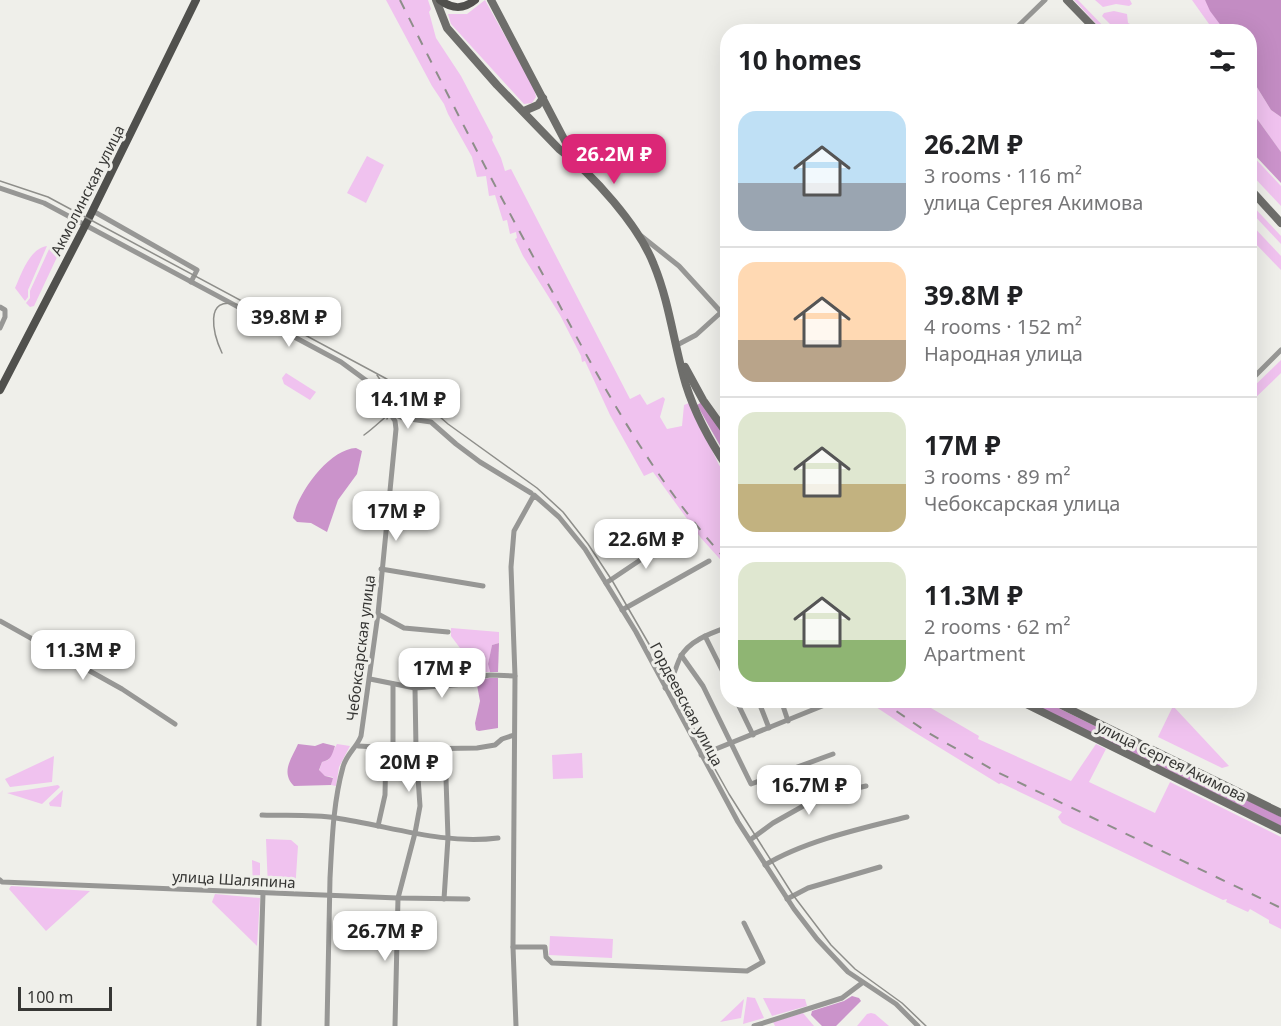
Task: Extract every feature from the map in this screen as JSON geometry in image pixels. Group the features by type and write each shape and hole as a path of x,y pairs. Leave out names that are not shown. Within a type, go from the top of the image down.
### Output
{"main road":[{"name":"Акмолинская улица","path":"0,390 93,211 196,0"},
{"path":"435,0 447,28 559,149 576,162 639,234 655,267 686,384 720,453"},
{"path":"440,0 448,6 457,8 466,7 475,0"},
{"path":"491,0 576,162"},
{"path":"1067,0 1090,24"},
{"path":"524,111 538,105 543,98"},
{"path":"1257,197 1281,223"},
{"path":"681,360 703,400 720,424"},
{"path":"694,404 695,400 703,400"},
{"name":"улица Сергея Акимова","path":"1034,708 1281,830"},
{"name":"улица Сергея Акимова","path":"1067,708 1281,813"}],"street":[{"path":"1020,24 1045,0"},
{"name":"Чебоксарская улица","path":"0,188 44,203 359,373 372,384 395,421 370,679 361,736 343,766 334,818 327,1026"},
{"path":"93,211 196,270 191,282"},
{"path":"639,234 679,266 720,310"},
{"path":"0,328 5,317 3,308"},
{"path":"676,345 696,335 720,314"},
{"path":"1257,374 1281,350"},
{"name":"Гордеевская улица","path":"389,413 402,418 431,422 480,462 532,494 559,517 585,549 606,583 665,687 700,755 787,899 827,951 848,972 896,1004 918,1026"},
{"path":"516,1026 513,947 515,676 511,556 514,531 532,494"},
{"path":"606,583 673,538"},
{"path":"622,610 709,561"},
{"path":"381,569 483,586"},
{"path":"378,614 404,628 448,632"},
{"path":"0,621 122,689 175,724"},
{"path":"665,687 671,682 681,655 705,636 720,630"},
{"path":"705,636 720,666"},
{"path":"681,655 703,686 751,784 833,754"},
{"path":"370,679 415,688 465,684 475,677 491,675 515,676"},
{"path":"378,826 385,795 393,684"},
{"path":"395,1026 399,898 416,833 420,806 415,688"},
{"path":"740,708 753,735"},
{"path":"761,708 769,728"},
{"path":"784,708 788,721"},
{"path":"700,755 818,708"},
{"path":"357,746 445,749 495,746 514,735"},
{"path":"444,899 448,838 445,749"},
{"path":"750,840 772,823 821,796 866,786"},
{"path":"262,815 334,818 416,833 478,841 498,838"},
{"path":"765,865 816,843 907,817"},
{"path":"787,899 808,888 880,867"},
{"name":"улица Шаляпина","path":"0,880 2,882 264,893 468,899"},
{"path":"259,1026 264,893"},
{"path":"513,947 544,946 546,957 552,963 747,971 763,962 744,923"},
{"path":"754,1026 842,998 862,983"}],"shaded area":[{"path":"386,0 428,0 436,38 461,76 493,137 492,140 505,171 511,169 630,399 640,394 647,405 663,397 665,399 660,417 667,429 682,426 684,405 689,403 720,466 720,559 701,538 653,472 644,476 610,415 585,361 582,362 560,315 523,256 515,239 517,238 516,232 510,234 507,220 503,221 495,195 489,196 486,176 477,177 472,157"},
{"path":"485,0 534,88 536,97 532,103 524,104 451,24 448,14 467,14"},
{"path":"1074,0 1078,0 1101,24 1096,24"},
{"path":"1095,0 1130,0 1132,4 1103,7"},
{"path":"1192,0 1205,0 1220,24 1209,24"},
{"path":"1205,0 1281,0 1281,117 1271,110 1257,87 1257,24 1220,24"},
{"path":"1114,11 1127,14 1130,24 1110,24 1102,16 1104,13"},
{"path":"1257,87 1271,110 1281,117 1281,152 1257,119"},
{"path":"1257,119 1281,152 1281,183 1257,157"},
{"path":"367,156 384,165 366,203 347,193"},
{"path":"1257,160 1281,186 1281,206 1257,180"},
{"path":"1257,210 1281,236 1281,244 1257,218"},
{"path":"1257,230 1281,256 1281,270 1257,245"},
{"path":"47,246 25,301 15,288 31,257 35,252"},
{"path":"50,247 56,250 58,255 34,306 30,307 26,303 30,298 30,291"},
{"path":"1281,360 1281,373 1257,396 1257,383"},
{"path":"286,373 316,392 310,400 284,384 282,378"},
{"path":"702,402 720,429 720,446 697,405"},
{"path":"356,448 362,451 357,474 338,500 327,532 311,523 297,522 293,518 296,508 316,474 335,456"},
{"path":"451,628 499,632 499,643 492,645 488,664 490,672 468,672 460,648 451,636"},
{"path":"499,643 498,672 490,672 488,664 492,645"},
{"path":"498,678 498,728 479,731 476,730 475,723 480,701 476,680"},
{"path":"878,708 931,708 979,736 978,739 1071,781 1096,744 1106,749 1089,782 1155,813 1170,782 1281,837 1281,929 1250,909 1248,912 1226,902 1227,899 1223,900 1062,823 1058,817 1062,812 999,784"},
{"path":"1040,708 1058,708 1281,817 1281,826"},
{"path":"1172,708 1175,708 1229,766 1222,768 1158,737"},
{"path":"323,743 335,746 331,757 322,762 319,770 325,776 333,778 331,785 294,786 288,776 288,765 298,744 315,746"},
{"path":"337,744 350,746 339,767 336,786 331,785 333,777 325,776 319,771 322,762 328,760"},
{"path":"582,753 583,778 553,779 552,755"},
{"path":"54,756 52,782 10,787 5,779"},
{"path":"58,785 60,787 42,804 7,793"},
{"path":"63,790 61,807 50,806 49,803"},
{"path":"266,839 291,840 298,846 295,891 268,889"},
{"path":"252,860 260,863 258,886 253,886"},
{"path":"11,886 90,891 46,931 9,889"},
{"path":"215,894 260,898 257,946 212,902"},
{"path":"550,936 613,939 612,958 549,955"},
{"path":"852,996 861,1001 836,1026 822,1026 811,1015 812,1011 844,1001"},
{"path":"747,997 755,998 764,1018 743,1024"},
{"path":"763,998 805,999 807,1006 772,1016"},
{"path":"744,999 741,1018 720,1022"},
{"path":"803,1013 814,1026 775,1026 773,1022"},
{"path":"871,1013 889,1026 857,1026 867,1014"}],"tram line":[{"path":"0,181 48,197 385,378 423,402 448,424 537,488 563,512 613,582 671,682 729,794 793,895 831,945 855,969 902,1003 926,1026"},
{"path":"222,353 214,327 215,311 220,305 227,303 239,305"},
{"path":"377,375 386,390 389,401 387,419"},
{"path":"364,435 386,416 399,409 406,407 428,409"}],"railway":[{"path":"400,0 494,183 611,398 676,499 720,553"},
{"path":"892,708 927,732 995,771 1281,908"}]}
